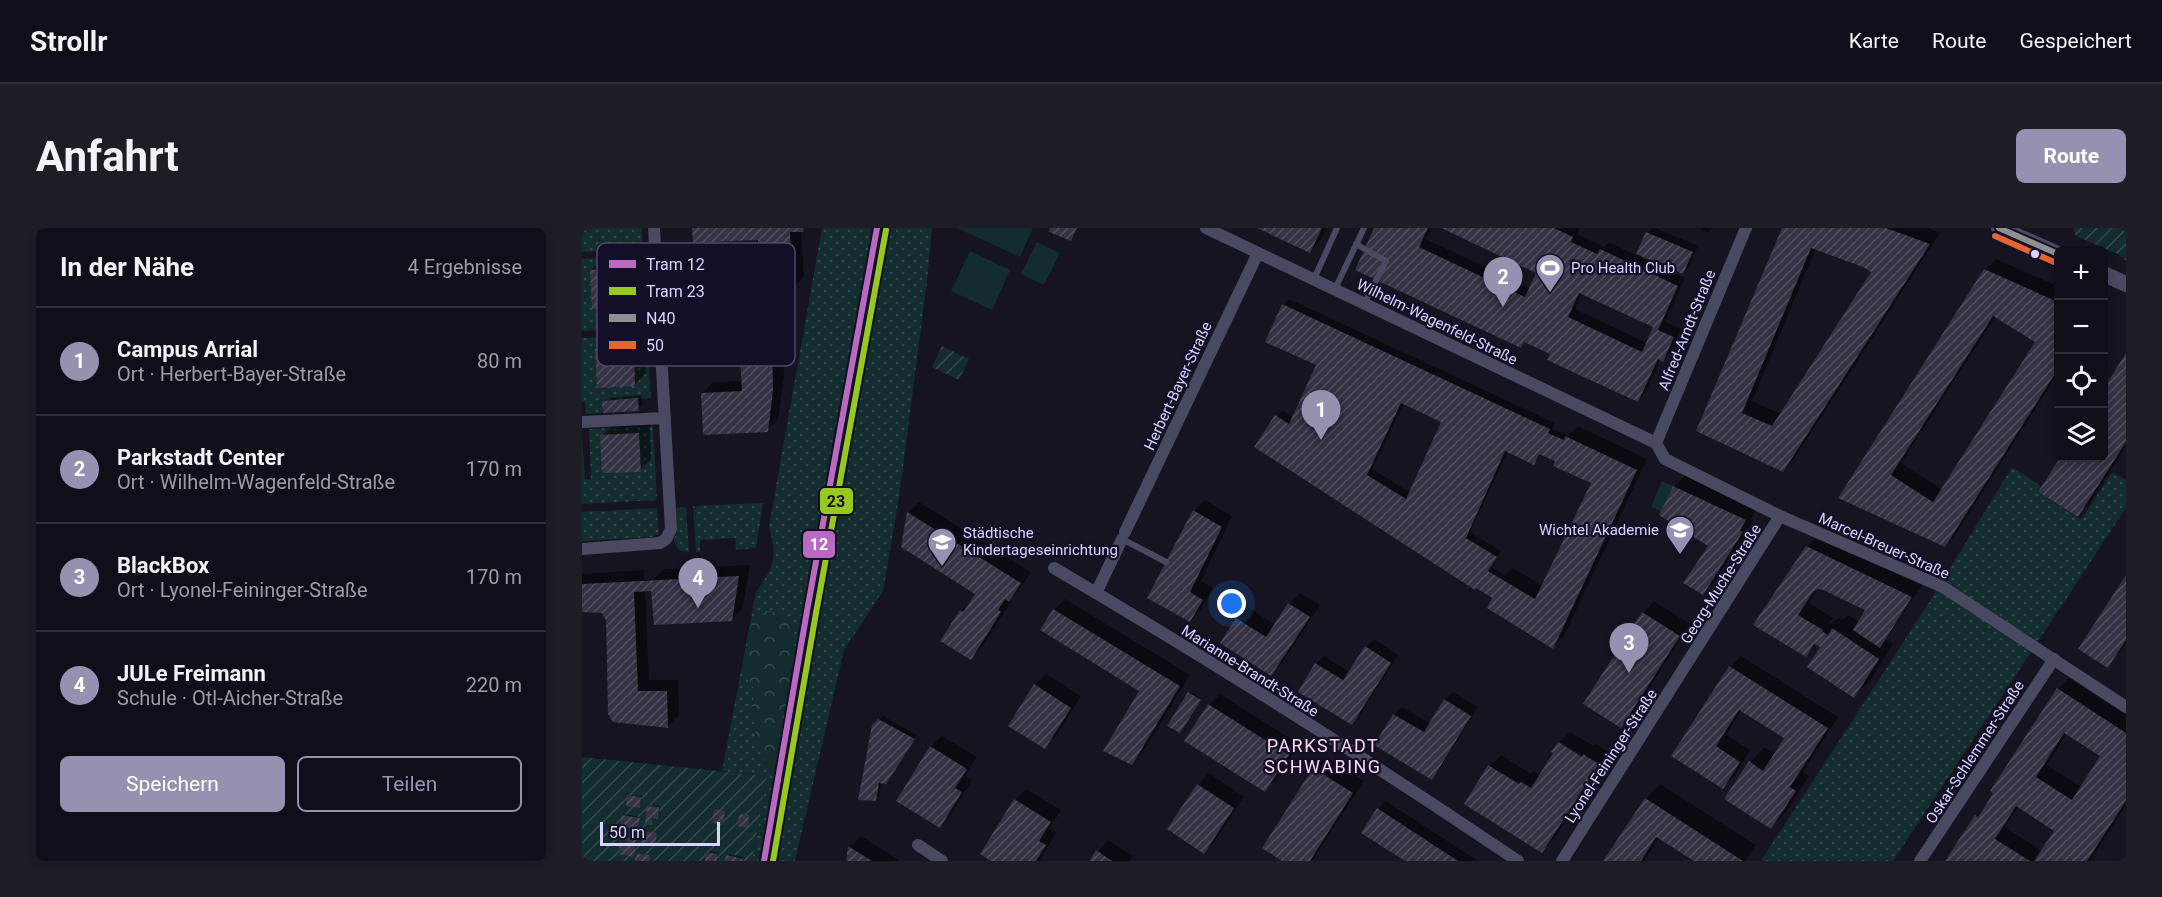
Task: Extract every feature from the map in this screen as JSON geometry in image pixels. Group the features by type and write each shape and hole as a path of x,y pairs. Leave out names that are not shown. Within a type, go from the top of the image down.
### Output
{"street":[{"path":"654,228 655,243"},
{"name":"Wilhelm-Wagenfeld-Straße","path":"1206,228 1656,443"},
{"name":"Alfred-Arndt-Straße","path":"1656,443 1746,228"},
{"path":"1999,228 2054,252"},
{"name":"Herbert-Bayer-Straße","path":"1096,593 1258,253"},
{"path":"2108,276 2126,284"},
{"path":"582,549 660,543 666,539 671,529 662,366"},
{"path":"582,422 665,418"},
{"name":"Marcel-Breuer-Straße","path":"1656,443 1665,459 1780,516 1943,587 2126,707"},
{"name":"Georg-Muche-Straße","path":"1686,667 1780,516"},
{"name":"Marianne-Brandt-Straße","path":"1054,568 1387,774 1518,861"},
{"name":"Oskar-Schlemmer-Straße","path":"1920,861 2054,659"},
{"name":"Lyonel-Feininger-Straße","path":"1562,861 1686,667"},
{"path":"918,845 942,861"}],"lane":[{"path":"1314,279 1336,228"},
{"path":"1335,289 1364,228"},
{"path":"1356,244 1386,261 1364,304"},
{"path":"1123,536 1166,562"}],"green space":[{"path":"582,228 642,228 643,243 597,243 597,251 582,252"},
{"path":"822,228 932,228 927,282 899,498 883,591 844,650 795,861 752,861 767,776 722,771 756,592 773,561 769,526"},
{"path":"957,228 1033,228 1020,257"},
{"path":"2073,228 2126,228 2126,261 2120,255 2108,250 2108,246 2099,246 2076,236"},
{"path":"1037,242 1060,253 1044,285 1021,274"},
{"path":"970,251 1010,270 992,310 951,291"},
{"path":"597,258 597,330 582,331 582,259"},
{"path":"597,337 597,366 649,366 651,398 603,401 603,413 586,414 585,402 582,402 582,338"},
{"path":"942,346 969,359 959,380 932,367"},
{"path":"653,426 657,500 582,504 582,435 585,479 591,480 589,429"},
{"path":"2012,467 2041,486 2037,492 2081,520 2112,472 2126,480 2126,508 1893,861 1761,861 1930,601"},
{"path":"1662,481 1673,486 1661,511 1651,507"},
{"path":"763,503 756,548 736,550 735,538 700,540 700,552 696,552 693,506"},
{"path":"686,507 689,552 679,549 674,540 677,532 676,508"},
{"path":"657,508 659,534 653,537 582,541 582,512"},
{"path":"763,611 777,613 788,619 793,627 795,643 785,709 780,725 781,753 775,766 770,766 758,746 754,719 750,713 755,692 745,670 747,641 754,614"},
{"path":"582,757 767,776 752,861 582,861"}],"building":[{"path":"692,228 804,228 803,232 790,232 791,243 758,243 758,240 693,243"},
{"path":"1050,228 1077,228 1071,241 1049,232"},
{"path":"1257,228 1322,228 1310,253"},
{"path":"1374,228 1428,228 1419,247 1525,297 1536,273 1441,228 1554,228 1573,237 1571,242 1597,254 1600,249 1678,286 1658,330 1674,337 1663,362 1658,359 1638,402 1547,360 1550,354 1524,342 1521,348 1355,270","holes":["1579,293 1653,327 1642,352 1568,317"]},
{"path":"1782,228 1886,228 1930,244 1783,472 1696,431","holes":["1811,248 1871,272 1772,426 1742,413"]},
{"path":"1646,232 1693,252 1683,274 1636,254"},
{"path":"1984,269 2054,300 2054,375 1945,547 1838,498","holes":["1993,316 2035,342 1933,502 1891,475"]},
{"path":"590,270 597,270 597,309 592,309"},
{"path":"1282,304 1550,429 1548,433 1564,440 1565,436 1637,470 1553,649 1487,608 1492,598 1476,588 1475,590 1254,447 1275,415 1289,424 1316,365 1265,342","holes":["1401,403 1441,422 1406,499 1367,475","1505,451 1534,465 1539,454 1555,461 1553,466 1591,483 1535,599 1488,571 1497,557 1466,538"]},
{"path":"595,349 597,349 597,366 634,366 635,386 597,388"},
{"path":"2126,353 2126,442 2078,517 2038,492 2057,462 2108,462 2108,382"},
{"path":"740,366 773,366 773,390 768,432 703,435 701,393 742,391"},
{"path":"638,398 639,411 603,413 602,401"},
{"path":"639,433 641,472 602,473 600,435"},
{"path":"1673,486 1746,520 1740,530 1743,532 1703,595 1683,583 1708,546 1659,515"},
{"path":"1193,510 1222,527 1190,592 1203,600 1190,622 1147,598"},
{"path":"907,512 1021,583 1009,602 1005,599 998,610 1001,612 971,660 940,641 960,610 963,612 975,594 901,547"},
{"path":"1806,546 1912,597 1880,648 1853,630 1865,610 1823,590 1818,589 1813,592 1798,615 1828,635 1832,628 1879,659 1854,698 1807,667 1820,647 1814,644 1806,657 1753,625"},
{"path":"2126,575 2126,640 2108,668 2078,649"},
{"path":"739,576 732,621 654,625 651,591 634,592 638,691 667,691 668,728 613,722 608,714 606,620 602,613 582,612 582,584"},
{"path":"1288,603 1310,617 1271,676 1220,643 1236,618 1266,637"},
{"path":"1053,609 1180,686 1132,765 1103,751 1139,691 1040,630"},
{"path":"1642,612 1680,636 1621,728 1583,704"},
{"path":"1365,646 1391,663 1352,725 1298,692 1315,663 1343,680"},
{"path":"1729,666 1828,728 1790,787 1796,791 1771,829 1724,799 1749,761 1763,771 1784,738 1739,710 1716,746 1740,762 1723,789 1671,756"},
{"path":"1034,684 1071,708 1045,749 1008,726"},
{"path":"2057,688 2126,733 2126,801 2087,861 2034,861 2054,831 2016,806 1995,839 2030,861 1945,861 1975,815 1978,817 1989,800 1993,793 1990,791","holes":["2064,733 2100,756 2072,800 2036,777"]},
{"path":"1188,692 1201,700 1180,733 1167,726"},
{"path":"1444,699 1471,716 1432,780 1374,745 1393,714 1424,732"},
{"path":"1208,704 1289,755 1265,792 1184,741"},
{"path":"878,719 915,739 886,784 879,783 876,801 858,800 872,725"},
{"path":"1558,742 1582,757 1583,754 1599,764 1542,853 1464,804 1488,765 1519,784 1521,782 1531,788"},
{"path":"930,746 967,769 955,788 962,792 940,828 896,801"},
{"path":"1313,768 1353,793 1310,861 1282,861 1262,848"},
{"path":"1197,784 1234,808 1204,854 1167,829"},
{"path":"627,795 641,797 640,808 626,806"},
{"path":"1645,798 1743,861 1694,861 1656,837 1641,861 1603,861"},
{"path":"1014,799 1051,822 1039,841 1046,845 1036,861 991,861 980,854"},
{"path":"647,806 659,807 658,819 652,818 652,825 645,824"},
{"path":"1377,808 1458,861 1405,861 1361,833"},
{"path":"714,809 725,811 723,824 712,823"},
{"path":"739,814 749,815 748,828 738,826"},
{"path":"622,815 640,818 638,830 620,826"},
{"path":"642,831 657,833 655,846 641,845"},
{"path":"628,838 636,839 634,857 618,854 620,843 627,844"},
{"path":"848,846 872,861 846,861"},
{"path":"1096,850 1112,861 1089,861"},
{"path":"706,852 718,854 717,861 705,861"},
{"path":"636,854 650,855 650,861 635,861"},
{"path":"726,855 743,859 742,861 725,861"}],"tram line":[{"name":"12","path":"764,861 877,228"},
{"name":"23","path":"773,861 886,230"}],"transit line":[{"name":"N40","path":"1999,228 2054,252"},
{"name":"50","path":"1995,236 2054,262"}],"place":[{"name":"Pro Health Club","path":"1550,294"},
{"name":"Parkstadt Center","path":"1503,307"},
{"name":"Campus Arrial","path":"1321,440"},
{"name":"Wichtel Akademie","path":"1680,556"},
{"name":"Städtische Kindertageseinrichtung","path":"942,568"},
{"name":"JULe Freimann","path":"698,608"},
{"name":"BlackBox","path":"1629,673"}],"district":[{"name":"PARKSTADT SCHWABING","path":"1323,755"}]}
